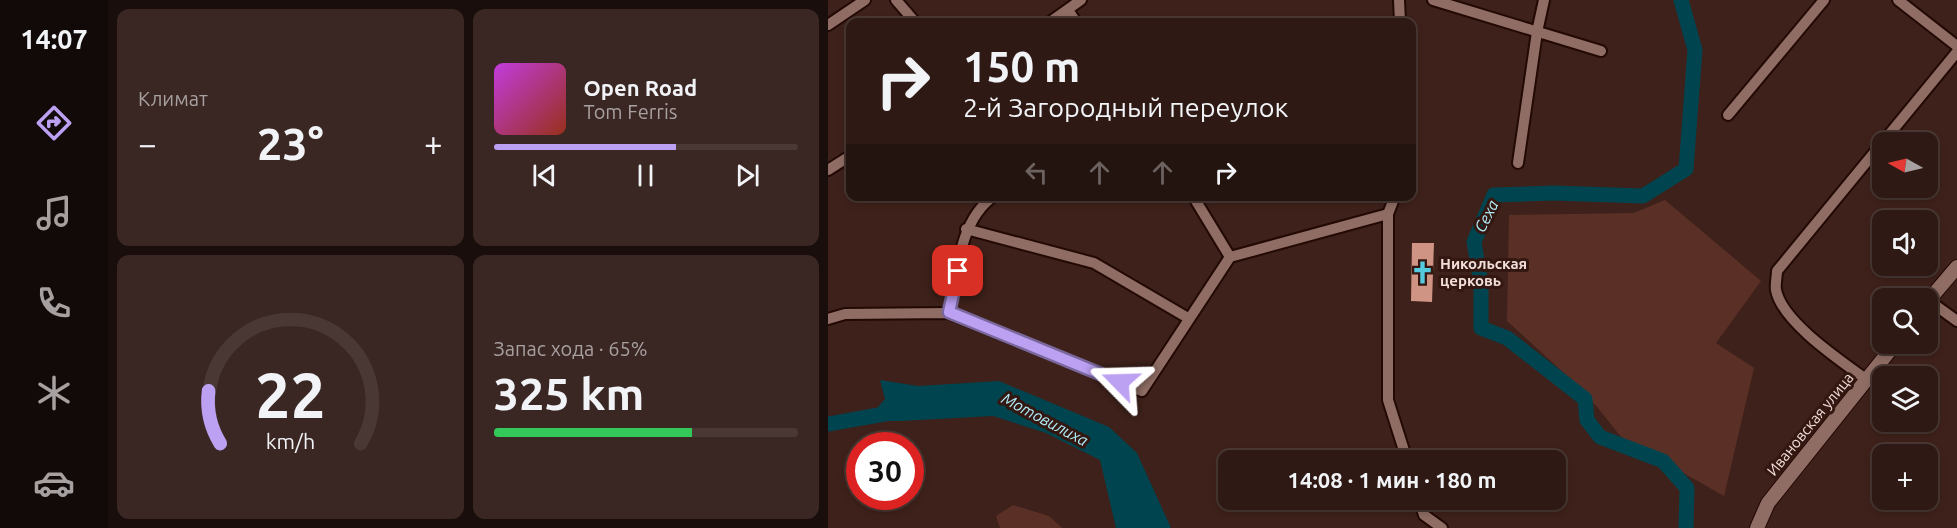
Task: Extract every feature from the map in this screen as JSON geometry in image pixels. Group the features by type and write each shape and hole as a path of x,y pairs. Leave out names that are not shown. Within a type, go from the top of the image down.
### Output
{"street":[{"path":"828,25 865,0"},
{"path":"896,0 912,18"},
{"path":"1056,18 1082,0"},
{"path":"1400,0 1400,18"},
{"path":"1433,0 1601,51"},
{"path":"1518,163 1537,32 1544,0"},
{"path":"1728,115 1824,0"},
{"path":"1898,0 1957,46"},
{"path":"1068,10 1073,18"},
{"path":"1867,380 1808,335 1785,310 1776,290 1777,271 1957,52"},
{"path":"828,169 846,158"},
{"path":"949,312 966,229 987,201"},
{"path":"1196,201 1230,256"},
{"path":"1393,201 1388,213 1388,400 1404,450"},
{"path":"828,319 844,314 949,312 1142,391 1230,256 1388,213"},
{"path":"966,229 1094,264 1188,318"},
{"path":"1938,289 1957,267"},
{"path":"1938,308 1957,321"},
{"name":"Ивановская улица","path":"1757,528 1768,503 1887,354"},
{"path":"1423,510 1424,514 1442,528"}],"shaded area":[{"path":"1665,200 1761,281 1716,343 1754,368 1724,496 1622,438 1597,407 1563,372 1507,321 1509,215 1634,213"},
{"path":"1013,505 1049,516 1062,528 1000,528 996,516"}],"water":[{"path":"880,380 918,386 999,381 1109,427 1137,453 1171,528 1116,528 1100,460 1046,433 993,416 866,421 885,399"}],"building":[{"name":"Никольская церковь","path":"1412,243 1434,243 1432,302 1411,301"}],"waterway":[{"name":"Сеха","path":"1681,0 1695,50 1686,169 1643,196 1553,193 1494,195 1474,242 1481,283 1481,328 1507,338 1585,399 1587,420 1600,437 1663,461 1687,488 1686,528"},
{"name":"Мотовилиха","path":"828,424 890,413"}],"place":[{"name":"Никольская церковь","path":"1422,272"}],"route":[{"path":"958,271 949,312 1120,382"}]}
